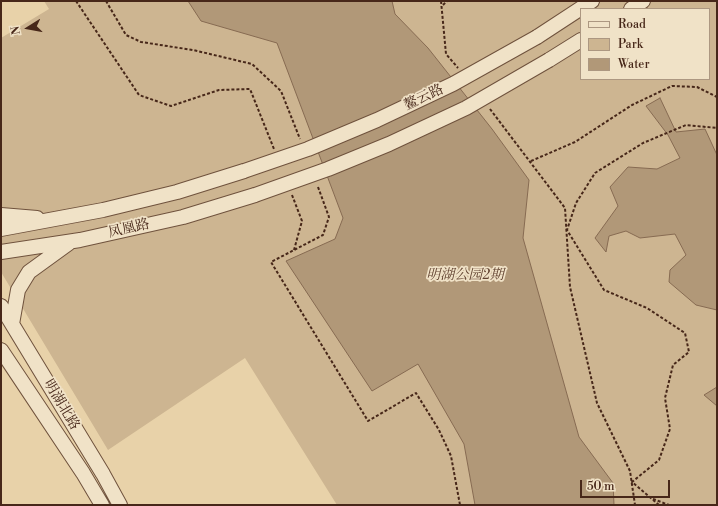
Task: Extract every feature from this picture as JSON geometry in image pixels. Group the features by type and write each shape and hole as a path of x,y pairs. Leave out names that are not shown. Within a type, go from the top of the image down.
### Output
{"street":[{"name":"鳌云路","path":"581,8 592,1"},
{"path":"633,8 643,1"},
{"name":"鳌云路","path":"244,171 308,149 377,120 453,84 537,37 580,9"},
{"name":"鳌云路","path":"255,195 328,169 389,144 466,108 580,41"},
{"name":"凤凰路","path":"1,229 56,219 177,192 244,171"},
{"name":"凤凰路","path":"1,252 72,241 183,217 255,195"},
{"path":"1,215 56,219"},
{"path":"12,324 18,290 29,272 72,241"},
{"name":"明湖北路","path":"1,306 103,474 120,505"},
{"name":"明湖北路","path":"1,350 83,473 102,505"}],"path":[{"path":"76,1 139,95 171,106 219,90 250,89 276,155"},
{"path":"106,1 126,35 141,42 193,50 252,64 281,91 302,144"},
{"path":"441,1 443,5 446,54 460,71"},
{"path":"443,5 447,1"},
{"path":"531,160 575,142 632,105 672,86 696,87 717,97"},
{"path":"489,107 531,160 565,208 570,287 597,403 630,471 636,505"},
{"path":"567,230 576,203 595,172 643,143 686,125 717,128"},
{"path":"315,180 329,217 323,235 271,262 368,421 416,393 439,430 451,456 460,505"},
{"path":"290,192 302,221 294,250"},
{"path":"567,230 604,290 647,308 685,333 689,352 673,365 665,398 670,429 659,460 632,482"},
{"path":"632,482 659,505"},
{"path":"650,498 669,505"}],"green space":[{"name":"明湖公园2期","path":"44,1 717,1 717,505 337,505 245,358 108,450 1,272 1,38 49,9"}],"water":[{"path":"188,1 392,1 395,14 428,48 492,129 529,180 523,238 579,437 613,483 614,505 475,505 464,444 418,364 372,391 286,261 335,239 343,218 277,43 201,21"},
{"path":"660,98 676,132 705,129 717,155 717,310 696,305 669,282 670,270 686,255 675,234 640,238 626,231 609,236 606,252 595,238 618,206 610,187 628,167 657,169 680,158 668,135 646,106"},
{"path":"717,387 717,406 704,395"}]}
